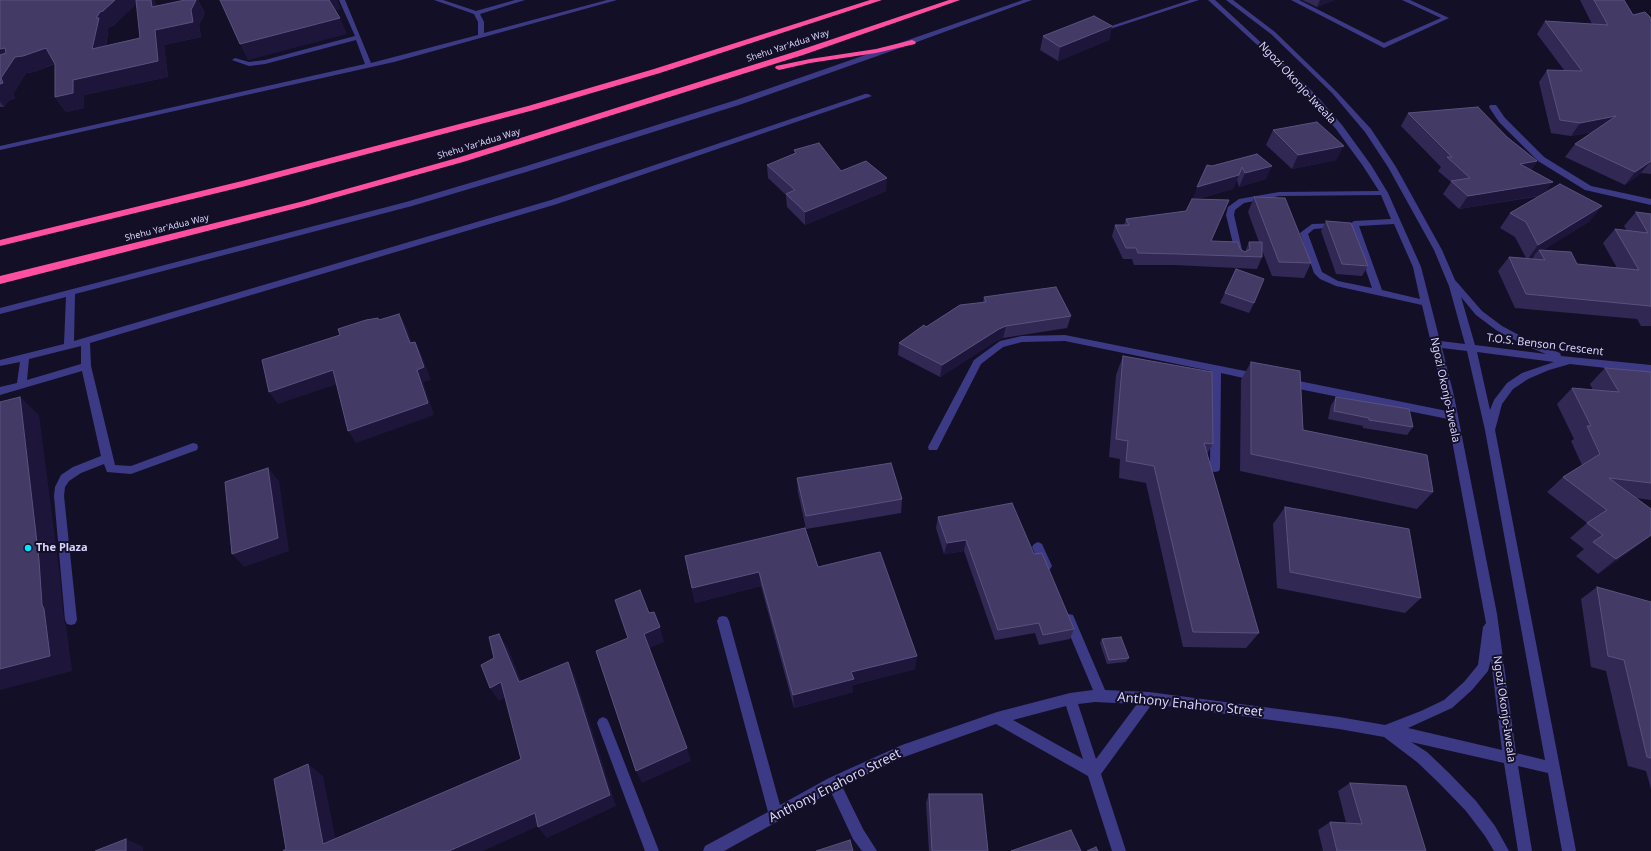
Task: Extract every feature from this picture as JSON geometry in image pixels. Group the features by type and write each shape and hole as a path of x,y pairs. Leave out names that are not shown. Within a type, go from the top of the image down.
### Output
{"highway":[{"name":"Shehu Yar'Adua Way","path":"0,243 243,184 531,108 665,68 878,0"},
{"name":"Shehu Yar'Adua Way","path":"0,280 302,204 460,160 701,85 956,0"},
{"path":"701,85 810,61 862,53 912,42"}],"street":[{"path":"342,0 369,66"},
{"path":"437,0 476,13 522,0"},
{"path":"0,148 369,66 614,0"},
{"path":"0,311 424,200 739,102 1029,0"},
{"path":"1102,30 1196,0"},
{"name":"Ngozi Okonjo-Iweala","path":"1211,0 1279,62 1314,98 1367,165 1384,193 1417,267 1449,396 1491,614 1510,759 1525,851"},
{"path":"1229,0 1273,33 1334,92 1368,131 1392,167 1438,250 1449,277 1471,348 1490,430 1569,851"},
{"path":"1294,0 1384,46 1446,18 1405,0"},
{"path":"476,13 481,22 481,35"},
{"path":"235,60 249,64 266,62 358,37"},
{"path":"0,363 69,346 554,202 868,96"},
{"path":"1493,107 1502,120 1541,159 1554,168 1588,188 1651,202"},
{"path":"1240,259 1230,215 1231,209 1242,201 1279,194 1384,193"},
{"path":"1397,222 1312,227 1304,233 1318,273 1323,277 1336,283 1426,303"},
{"path":"1354,224 1378,292"},
{"path":"1449,277 1479,313 1499,328 1527,343 1572,361"},
{"path":"69,346 71,293"},
{"path":"933,447 977,362 1000,344 1022,340 1065,338 1264,378"},
{"path":"85,341 86,366 107,458 111,469 131,470 193,447"},
{"name":"T.O.S. Benson Crescent","path":"1436,344 1651,369"},
{"path":"22,385 25,357"},
{"path":"1490,430 1497,403 1510,386 1525,376 1572,361"},
{"path":"0,391 86,366"},
{"path":"1215,468 1216,369"},
{"path":"1279,382 1452,416"},
{"path":"71,620 59,496 60,487 66,478 77,470 107,458"},
{"path":"1038,547 1050,576"},
{"path":"1065,612 1102,697"},
{"path":"1386,731 1424,716 1448,704 1468,686 1484,667 1491,614"},
{"path":"723,621 776,816"},
{"name":"Anthony Enahoro Street","path":"710,851 834,784 902,751 997,718 1070,699 1102,697 1149,698 1339,723 1422,738 1553,768"},
{"path":"1094,772 1149,698"},
{"path":"1070,699 1119,851"},
{"path":"997,718 1094,772"},
{"path":"604,723 652,851"},
{"path":"1386,731 1422,757 1471,806 1490,831 1502,851"},
{"path":"834,784 858,834 870,851"}],"building":[{"path":"0,0 115,0 100,12 96,18 99,18 92,49 140,38 136,0 151,0 152,7 185,0 196,0 191,10 193,22 155,30 158,61 73,80 73,93 55,97 55,64 46,48 23,56 15,57 1,78 3,83 0,84 0,55 6,53 5,48 0,49"},
{"path":"220,0 329,0 340,18 240,44"},
{"path":"1594,0 1624,0 1633,15 1645,12 1651,18 1651,161 1635,172 1575,144 1616,116 1580,123 1560,120 1547,70 1582,71 1545,21 1608,25"},
{"path":"1094,16 1112,26 1060,47 1043,36"},
{"path":"1478,107 1507,137 1537,161 1520,164 1553,182 1468,196 1451,181 1470,178 1447,157 1452,157 1408,113"},
{"path":"1317,122 1344,146 1298,155 1273,130"},
{"path":"819,143 841,171 866,161 887,178 805,212 786,194 795,190 767,165 796,153 794,150"},
{"path":"1257,154 1272,166 1245,173 1242,167 1239,175 1197,187 1207,165 1212,166"},
{"path":"1560,184 1602,206 1538,245 1526,222 1510,213"},
{"path":"1254,197 1285,198 1311,263 1279,262"},
{"path":"1192,199 1229,200 1211,241 1238,242 1240,249 1245,252 1250,249 1249,242 1262,242 1262,257 1138,253 1136,248 1126,248 1115,225 1129,225 1126,219 1186,211"},
{"path":"1636,212 1651,214 1651,307 1526,294 1509,257 1545,260 1539,250 1571,252 1577,264 1639,270 1615,229 1648,233"},
{"path":"1326,221 1351,223 1368,266 1342,264"},
{"path":"1236,269 1264,279 1254,303 1225,293"},
{"path":"1056,287 1071,316 1006,326 942,365 899,343 924,325 926,327 960,305 986,302 984,297"},
{"path":"399,314 410,343 415,342 424,367 417,370 428,403 348,431 333,370 269,392 262,360 340,335 338,329 366,320 378,318 379,320"},
{"path":"1123,356 1212,372 1213,444 1204,443 1259,633 1193,632 1154,466 1126,461 1128,441 1116,439"},
{"path":"1251,362 1300,371 1303,430 1427,455 1433,492 1251,454"},
{"path":"1605,368 1651,372 1651,483 1609,478 1651,509 1651,535 1616,559 1593,542 1603,535 1587,523 1607,510 1563,477 1600,454 1587,426 1591,426 1572,388 1619,392"},
{"path":"20,397 39,560 42,605 44,609 50,656 0,669 0,402"},
{"path":"1336,397 1409,409 1413,427 1369,420 1369,418 1334,411"},
{"path":"891,463 902,499 806,516 797,478"},
{"path":"268,468 278,538 232,554 225,482"},
{"path":"1012,503 1034,554 1042,553 1074,629 1043,635 1039,623 998,630 966,540 947,543 938,517"},
{"path":"1285,507 1409,529 1421,598 1290,572"},
{"path":"805,528 818,567 880,552 917,656 851,672 854,679 793,695 759,572 692,588 685,556"},
{"path":"1597,587 1651,602 1651,758 1647,757 1624,660 1608,656"},
{"path":"640,590 649,613 654,612 660,627 644,634 687,748 636,771 596,651 628,638 615,600"},
{"path":"499,634 519,682 568,662 610,795 538,827 535,813 449,851 283,851 286,849 274,779 308,764 323,844 521,759 501,682 490,688 481,665 494,658 489,637"},
{"path":"1121,637 1129,658 1109,660 1102,639"},
{"path":"1350,783 1406,786 1426,851 1337,851 1330,822 1362,824"},
{"path":"929,794 982,794 988,851 932,851"},
{"path":"1071,830 1081,851 1011,851"},
{"path":"126,839 126,851 95,851"},
{"path":"850,840 853,851 816,851"},
{"path":"1096,847 1098,851 1087,851"}],"place":[{"name":"The Plaza","path":"28,548"}]}
